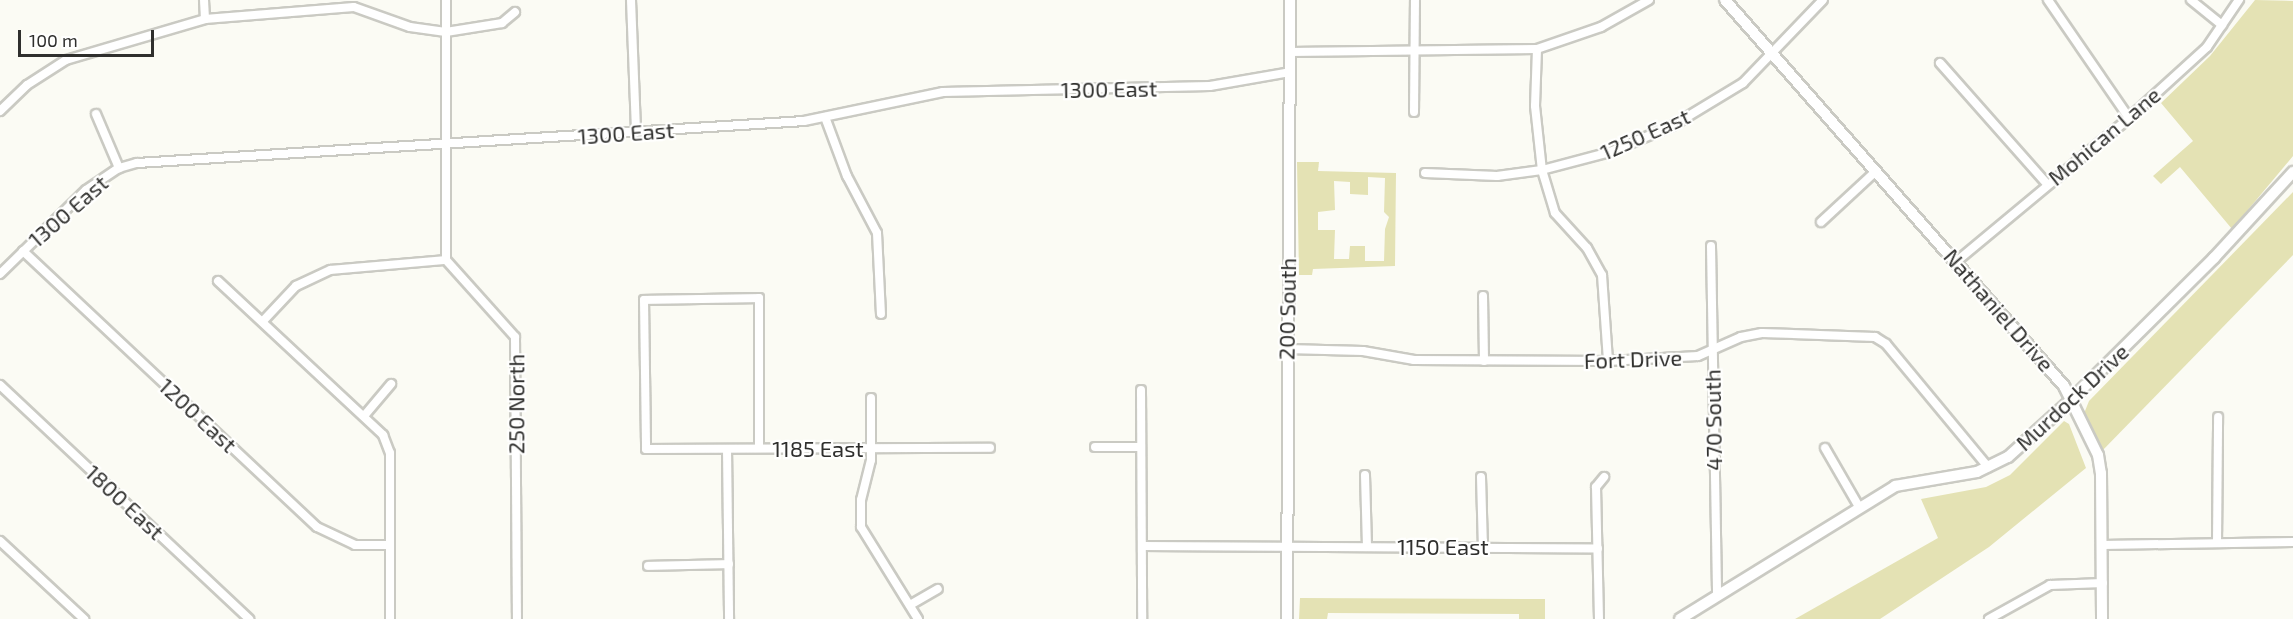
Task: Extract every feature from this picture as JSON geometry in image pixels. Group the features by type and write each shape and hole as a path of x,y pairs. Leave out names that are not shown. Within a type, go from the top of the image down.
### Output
{"street":[{"path":"204,0 205,19"},
{"path":"263,321 296,286 331,270 446,260 444,146 446,0"},
{"path":"631,0 636,132"},
{"name":"200 South","path":"1287,619 1290,0"},
{"path":"1413,112 1415,0"},
{"path":"1290,52 1414,54 1537,49 1601,27 1649,0"},
{"name":"Nathaniel Drive","path":"1725,0 1874,173 1957,261 2051,370 2072,400 2098,455 2103,486 2102,619"},
{"name":"1250 East","path":"1425,173 1497,176 1542,170 1610,152 1672,126 1743,83 1772,56 1823,0"},
{"path":"2048,0 2130,118"},
{"path":"2191,0 2222,25"},
{"name":"Mohican Lane","path":"1957,261 2047,184 2130,118 2207,46 2239,0"},
{"path":"0,111 46,70 66,60 205,19 325,4 354,7 410,27 447,32 502,23 515,12"},
{"path":"1537,49 1534,106 1542,170 1555,213 1587,248 1602,275 1608,361"},
{"path":"1940,63 2047,184"},
{"name":"1300 East","path":"0,274 86,190 119,168 170,158 444,146 636,132 825,117 943,92 1210,86 1260,74 1290,72"},
{"path":"96,114 119,168"},
{"path":"825,117 847,176 877,232 881,314"},
{"name":"Murdock Drive","path":"1680,619 1895,486 1977,472 2026,443 2258,214 2293,172"},
{"path":"1821,222 1874,173"},
{"name":"470 South","path":"1711,246 1718,594"},
{"name":"1200 East","path":"23,251 317,527 355,544 390,545"},
{"name":"250 North","path":"446,260 515,337 517,619"},
{"path":"218,281 383,435 390,453 390,619"},
{"path":"1483,296 1484,361"},
{"name":"1185 East","path":"759,448 759,298 644,300 646,449 990,448"},
{"name":"Fort Drive","path":"1287,349 1363,351 1414,360 1676,360 1712,350 1742,337 1762,333 1875,337 1886,344 1988,467"},
{"path":"364,416 391,384"},
{"name":"1800 East","path":"0,385 249,619"},
{"path":"1142,390 1142,619"},
{"path":"871,398 871,449 861,500 861,527 910,605 914,618"},
{"path":"2217,543 2218,417"},
{"path":"1095,447 1142,447"},
{"path":"1825,448 1859,507"},
{"path":"727,449 729,619"},
{"path":"1365,475 1367,547"},
{"path":"1481,477 1483,548"},
{"path":"1599,619 1596,487 1604,477"},
{"path":"2103,545 2293,542"},
{"path":"1,543 84,619"},
{"name":"1150 East","path":"1142,546 1598,548"},
{"path":"648,566 729,564"},
{"path":"1989,619 2050,585 2103,583"},
{"path":"910,605 938,589"}],"shaded area":[{"path":"2255,0 2293,1 2293,156 2232,229 2180,167 2161,184 2153,176 2193,141 2161,103 2210,56"},
{"path":"1297,162 1319,162 1318,171 1396,173 1395,266 1313,269 1312,275 1299,275","holes":["1368,177 1385,178 1384,212 1389,217 1385,229 1384,261 1365,261 1365,246 1350,246 1349,259 1334,259 1335,230 1318,230 1318,212 1335,210 1334,181 1350,182 1350,194 1368,195"]},
{"path":"2293,192 2293,255 2101,452 2083,416 2089,401"},
{"path":"2064,421 2069,424 2086,468 1989,547 1880,619 1795,619 1938,538 1921,499 1986,487 2010,475"},
{"path":"1300,598 1545,599 1545,619 1519,619 1519,614 1328,613 1327,619 1299,619"}]}
